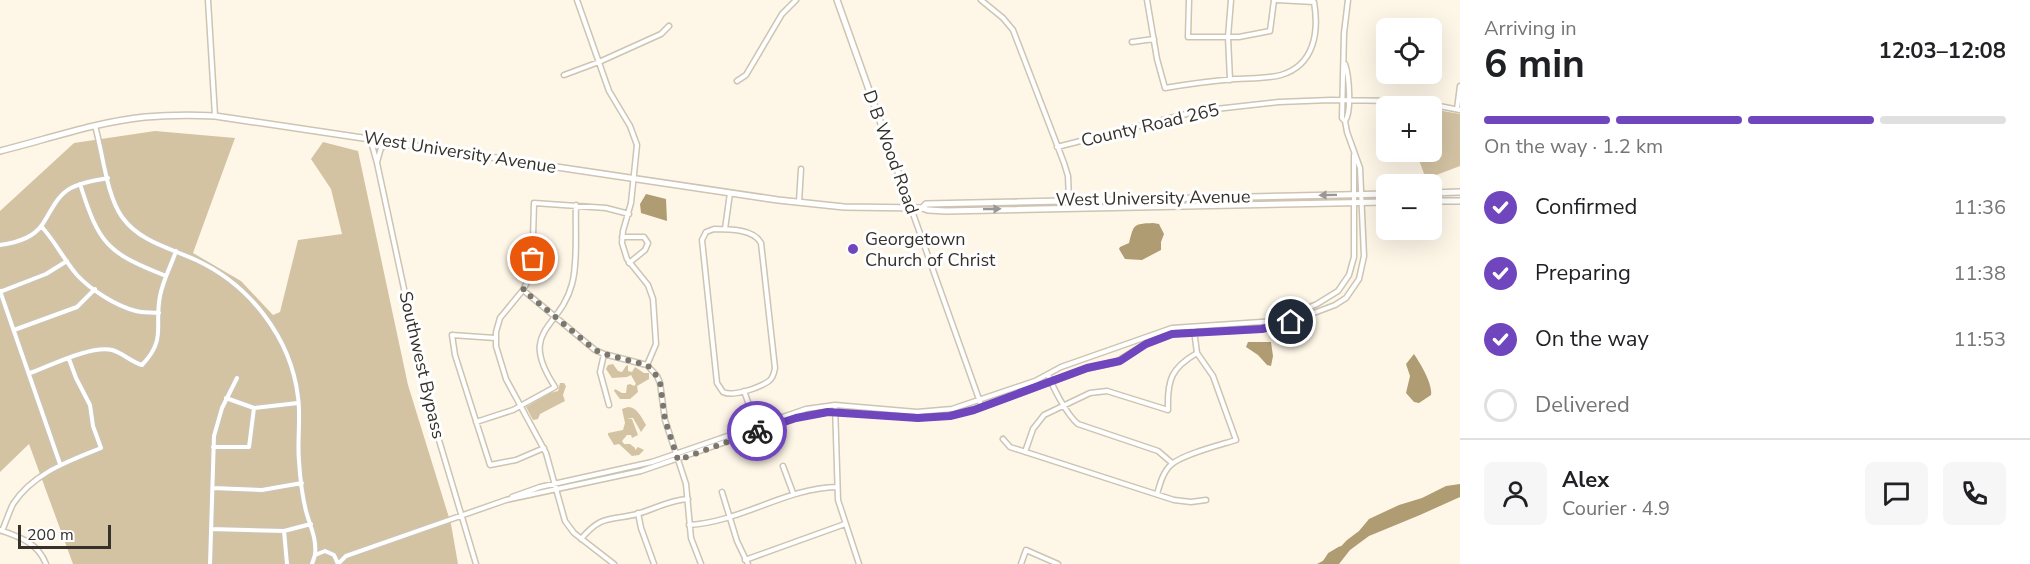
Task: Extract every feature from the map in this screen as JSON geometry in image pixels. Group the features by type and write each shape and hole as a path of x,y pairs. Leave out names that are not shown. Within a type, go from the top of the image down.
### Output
{"main road":[{"name":"D B Wood Road","path":"837,0 911,208"},
{"name":"West University Avenue","path":"0,151 96,126 143,117 215,116 798,203 844,207 922,208 946,211 1376,202"},
{"path":"1442,193 1460,192"},
{"name":"West University Avenue","path":"922,208 926,204 1376,194"},
{"path":"1045,208 1066,203 1069,200"},
{"path":"1091,208 1098,203 1114,200"},
{"path":"1442,201 1460,201"}],"street":[{"path":"208,0 215,116"},
{"path":"577,0 609,92 635,137 637,156 629,214 622,237 623,252 628,263 648,285 653,299 656,344 647,365"},
{"path":"737,81 746,75 782,14 796,0"},
{"path":"981,0 1003,18 1013,30 1068,176 1069,200"},
{"path":"1147,0 1165,88 1275,76 1300,65 1307,57 1314,41 1316,13 1314,2 1276,0 1270,31 1247,37 1188,37 1189,0"},
{"path":"1230,80 1228,37 1231,0"},
{"path":"555,487 676,454 800,410 835,405 929,412 958,408 1061,367 1169,329 1262,329 1300,319 1337,303 1350,294 1362,271 1363,245 1360,168 1345,121 1342,118 1344,33 1348,0"},
{"path":"564,75 661,34 669,26"},
{"path":"1132,42 1154,39"},
{"path":"1344,61 1348,77 1348,117 1345,121"},
{"path":"1458,110 1460,86"},
{"name":"County Road 265","path":"1058,147 1198,111 1280,102 1348,100 1421,103 1458,110"},
{"path":"96,126 116,205 128,225 146,238 213,269 231,281 268,320 280,341 295,378 299,403 299,460 310,524 315,539 315,555 312,563"},
{"name":"Southwest Bypass","path":"370,138 430,410 476,564"},
{"path":"377,163 384,146 394,141"},
{"path":"315,539 325,551 334,555 346,556 518,494 619,477 678,460 801,416 835,411 934,418 960,414 1092,367 1120,361 1146,344 1169,335 1194,329 1267,323 1298,313 1330,297 1343,285 1352,268 1354,151"},
{"path":"798,203 801,169"},
{"path":"0,245 24,239 41,226 52,207 71,188 108,178"},
{"path":"80,184 89,213 104,241 128,261 166,276"},
{"path":"725,229 730,193"},
{"path":"614,564 574,533 565,521 544,448 506,380 495,338 500,318 523,290 533,268 534,203 606,208 629,214"},
{"path":"477,422 513,410 555,387 544,367 540,348 545,329 565,302 573,281 576,205"},
{"name":"D B Wood Road","path":"911,208 982,406"},
{"path":"41,226 77,275 95,290 125,308 139,312 159,313"},
{"path":"725,229 755,235 762,246 776,368 768,382 733,395 726,394 717,383 702,239 709,230 725,229"},
{"path":"622,237 644,237 648,243 647,248 628,263"},
{"path":"1354,245 1363,245"},
{"path":"30,373 96,349 118,352 142,365 152,355 158,341 159,298 176,251"},
{"path":"60,464 0,292 46,274 67,261"},
{"path":"14,331 77,307 95,290"},
{"path":"523,290 588,345 604,354 647,365 654,372 660,382 663,414 686,484 692,543 701,564"},
{"path":"1298,313 1300,319"},
{"path":"1157,494 1161,480 1172,464 1236,440 1213,376 1197,353 1194,329"},
{"path":"495,338 452,335 455,354 490,465 516,460 544,448"},
{"path":"1025,452 1033,429 1044,415 1090,393 1107,391 1168,410 1170,379 1183,361 1197,353"},
{"path":"604,354 600,372 609,405"},
{"path":"46,564 43,556 32,544 1,531 17,498 40,477 60,464 101,448 93,426 90,405 69,359"},
{"path":"1048,374 1072,419 1084,428 1158,452 1172,464"},
{"path":"210,564 213,447 218,421 226,398 237,378"},
{"path":"744,391 758,431"},
{"path":"226,398 254,408 299,403"},
{"path":"835,405 837,487 840,508 859,564"},
{"path":"213,447 249,447 254,408"},
{"path":"1003,439 1010,447 1182,502 1206,500"},
{"path":"783,466 794,493"},
{"path":"213,488 262,489 302,483"},
{"path":"689,525 713,523 812,488 837,487"},
{"path":"722,492 729,518 746,562 845,524"},
{"path":"581,539 595,524 606,519 638,513 668,502 688,499"},
{"path":"638,513 654,564"},
{"path":"212,529 284,531 310,524"},
{"path":"284,531 287,564"},
{"path":"1021,564 1026,550 1058,564"},
{"path":"315,555 325,551"},
{"path":"334,555 338,564 346,556"}],"shaded area":[{"path":"1442,111 1460,114 1460,166 1439,174 1424,174 1420,162 1442,162"},
{"path":"155,131 235,138 193,253 241,281 273,315 280,312 298,240 342,234 331,189 311,159 323,142 358,151 408,385 451,524 458,564 73,564 29,444 0,472 0,211 74,143"},
{"path":"646,194 666,199 667,221 641,213 640,204"},
{"path":"1159,224 1164,234 1161,250 1142,260 1125,259 1119,249 1129,243 1135,226"},
{"path":"1248,342 1271,342 1273,356 1271,366 1246,347"},
{"path":"1414,354 1426,374 1431,390 1431,395 1419,403 1414,402 1406,393 1410,376 1406,364"},
{"path":"613,364 618,371 622,372 628,365 628,371 632,372 635,367 644,373 649,373 649,379 637,386 638,392 630,399 620,399 615,389 626,393 627,385 636,384 631,375 612,378 606,369 608,365"},
{"path":"560,383 566,386 563,395 565,401 533,420 526,407 558,391"},
{"path":"628,407 637,411 646,425 641,432 633,418 627,418 632,419 638,435 632,438 631,435 627,435 622,441 624,444 630,444 635,450 638,447 644,450 639,455 632,456 619,444 614,445 608,435 608,433 623,430 625,423 622,409"},
{"path":"1460,484 1460,497 1369,536 1350,550 1339,564 1317,564 1332,556 1369,519 1446,486"}],"waterway":[{"path":"1324,564 1330,555 1340,549"}],"way so far":[{"path":"533,259 531,277 523,290 595,350 647,365 657,376 660,382 665,420 678,460 757,431"}],"place":[{"name":"Georgetown Church of Christ","path":"853,249"}],"route":[{"path":"757,431 810,414 828,412 846,411 918,418 950,416 974,410 1087,368 1120,361 1150,341 1172,334 1262,329 1291,322"}]}
